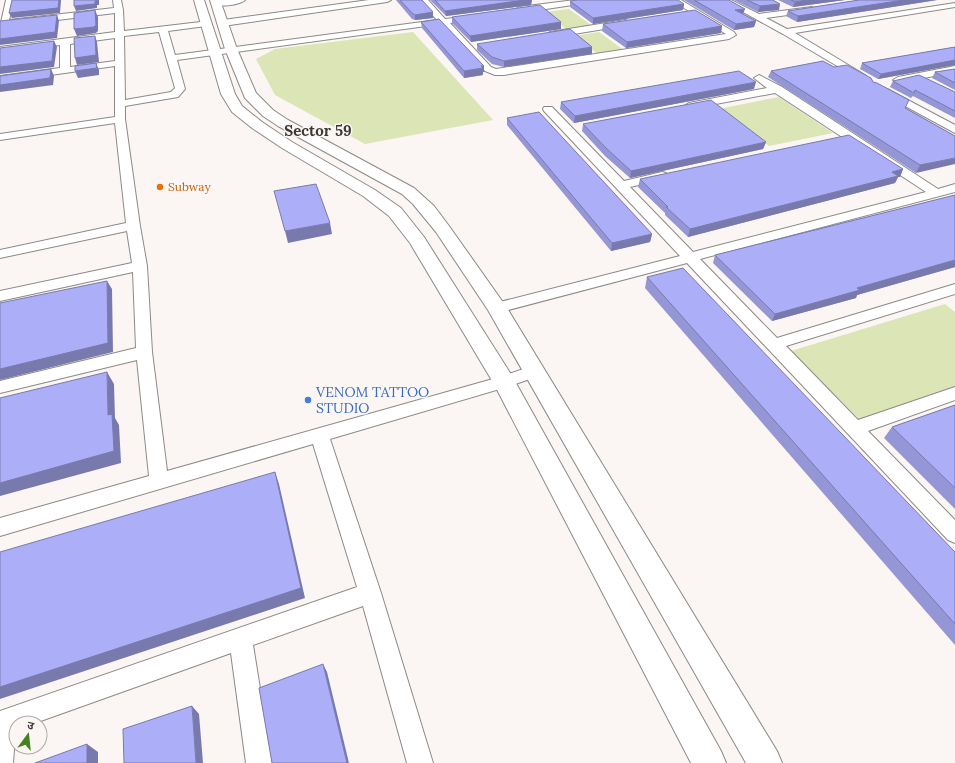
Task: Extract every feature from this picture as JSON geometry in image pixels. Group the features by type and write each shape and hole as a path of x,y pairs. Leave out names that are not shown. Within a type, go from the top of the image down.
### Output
{"street":[{"path":"10,0 2,24 118,5 120,119 133,226 140,266 144,352 151,402 159,482"},
{"path":"0,50 163,29 240,0"},
{"path":"312,0 320,12"},
{"path":"212,10 320,12 387,0"},
{"path":"423,0 473,47 488,70 495,72 504,72 731,35 730,32 675,0"},
{"path":"506,12 592,0"},
{"path":"726,0 786,32 868,81"},
{"path":"786,32 955,5"},
{"path":"781,6 792,12"},
{"path":"758,17 816,8"},
{"path":"212,10 223,50 228,94 237,109 257,125 287,145 369,193 395,212 418,241 504,382 709,763"},
{"path":"681,15 696,12"},
{"path":"171,58 333,32 483,16"},
{"path":"544,36 635,22"},
{"path":"119,104 174,95 180,89 163,29"},
{"path":"65,42 65,70"},
{"path":"223,50 250,95 268,113 310,139 408,191 428,210 497,308 765,763"},
{"path":"0,80 119,63"},
{"path":"955,69 918,76 881,86 955,130"},
{"path":"918,76 930,83"},
{"path":"759,78 936,193"},
{"path":"676,108 778,89"},
{"path":"548,109 775,344 955,534"},
{"path":"0,138 120,119"},
{"path":"567,129 583,126"},
{"path":"833,139 848,135"},
{"path":"621,185 674,173"},
{"path":"497,308 955,188"},
{"path":"0,254 133,226"},
{"path":"0,296 140,266"},
{"path":"775,344 952,294"},
{"path":"0,387 144,352"},
{"path":"0,527 320,436 534,372"},
{"path":"854,429 955,393"},
{"path":"320,436 370,593 420,763"},
{"path":"0,763 2,722 370,593"},
{"path":"240,639 259,763"}],"green space":[{"path":"569,9 591,25 566,29 546,12"},
{"path":"413,32 493,120 365,144 275,95 256,59 275,49"},
{"path":"599,32 625,51 599,55 574,36"},
{"path":"779,97 833,133 769,146 718,109"},
{"path":"945,304 955,312 955,387 860,420 791,351"}],"building":[{"path":"12,0 59,0 58,8 9,13"},
{"path":"74,0 97,0 95,1 95,4 74,6"},
{"path":"400,0 422,0 433,12 415,15"},
{"path":"435,0 525,0 445,11"},
{"path":"678,0 684,4 593,18 570,1"},
{"path":"694,0 729,0 745,9 735,10 756,21 736,24"},
{"path":"747,0 773,0 780,4 760,6"},
{"path":"791,0 807,0 795,2"},
{"path":"859,0 904,0 798,16 788,11"},
{"path":"540,5 561,22 470,36 452,17"},
{"path":"95,10 96,25 94,27 74,29 74,13"},
{"path":"695,10 722,26 627,42 603,24"},
{"path":"57,15 55,32 0,39 0,21"},
{"path":"439,19 484,66 481,66 483,68 464,71 421,22"},
{"path":"570,29 592,47 504,61 492,57 477,44"},
{"path":"95,36 96,55 75,58 74,38"},
{"path":"54,41 52,61 0,67 0,48"},
{"path":"955,47 955,60 881,74 862,63"},
{"path":"823,61 834,67 847,65 871,78 873,82 909,100 905,108 955,136 955,158 920,165 771,71"},
{"path":"96,63 97,68 75,71 75,66"},
{"path":"51,69 50,78 0,85 0,76"},
{"path":"955,69 955,83 935,72"},
{"path":"739,71 756,82 575,116 561,102"},
{"path":"919,75 955,92 955,111 915,90 914,93 893,81"},
{"path":"711,100 766,142 631,171 583,124"},
{"path":"539,112 652,234 612,243 507,118"},
{"path":"849,135 903,169 892,172 898,176 690,229 666,207 668,207 640,179"},
{"path":"316,184 330,223 285,231 274,191"},
{"path":"955,195 955,260 857,288 860,290 775,314 715,255"},
{"path":"683,268 955,552 955,624 647,277"},
{"path":"107,281 108,343 0,369 0,303"},
{"path":"107,372 108,415 112,414 114,451 0,483 0,398"},
{"path":"955,405 955,488 892,427"},
{"path":"275,472 301,588 0,687 0,552"},
{"path":"323,664 347,763 272,763 259,688"},
{"path":"192,706 196,763 124,763 123,729"},
{"path":"87,744 87,763 35,763"}],"place":[{"name":"Subway","path":"160,187"},
{"name":"VENOM TATTOO STUDIO","path":"308,400"}],"district":[{"name":"Sector 59","path":"318,131"}]}
